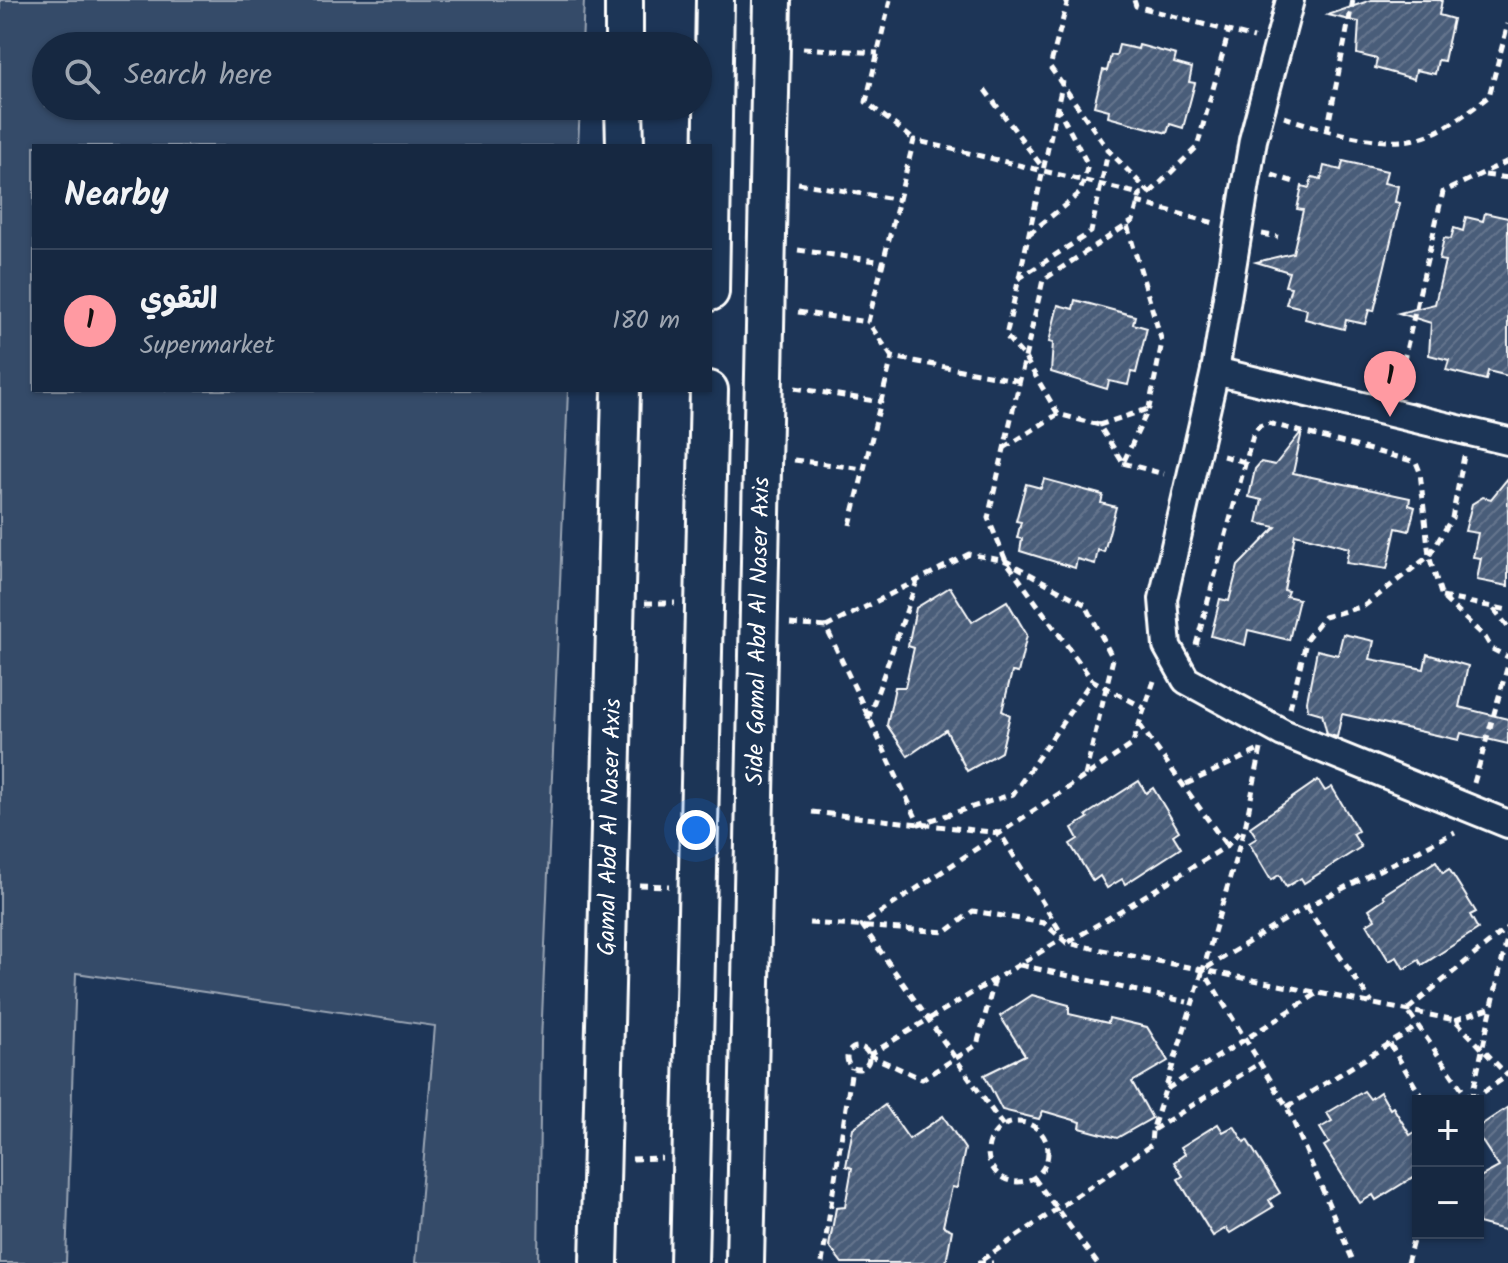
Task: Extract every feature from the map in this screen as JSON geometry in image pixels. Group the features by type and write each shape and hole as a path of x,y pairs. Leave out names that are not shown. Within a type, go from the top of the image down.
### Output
{"main road":[{"path":"624,0 624,32"},
{"path":"712,175 715,0"},
{"name":"Side Gamal Abd Al Naser Axis","path":"745,1263 765,456 772,0"},
{"path":"624,120 625,144"},
{"name":"Gamal Abd Al Naser Axis","path":"599,1263 621,392"},
{"path":"689,1263 709,392"}],"street":[{"path":"1290,0 1261,110 1236,229 1215,371 1163,599 1167,646 1186,680 1271,736 1486,817"},
{"path":"1215,371 1508,441"}],"path":[{"path":"890,0 866,102 914,140 1140,194 1150,193 1197,147 1229,31"},
{"path":"1068,0 1050,67 1063,81 1109,151 1150,193"},
{"path":"1134,0 1136,6 1278,45"},
{"path":"1327,131 1353,0"},
{"path":"1261,110 1327,131 1393,141 1423,138 1489,96 1508,24"},
{"path":"772,46 878,53"},
{"path":"1063,81 1006,336 1025,358 1058,414 1099,425 1149,408"},
{"path":"985,90 1043,169"},
{"path":"1029,235 1080,193 1088,165 1057,107"},
{"path":"868,322 914,140"},
{"path":"1018,279 1091,232 1109,151"},
{"path":"1391,413 1443,192 1508,161"},
{"path":"1484,174 1508,178"},
{"path":"770,178 900,200"},
{"path":"1140,194 1133,221 1043,280 988,518 1006,561 1092,680 1144,708"},
{"path":"1137,202 1278,237"},
{"path":"1123,463 1149,408 1162,342 1127,225"},
{"path":"769,246 884,262"},
{"path":"767,307 868,322 892,357 1020,381"},
{"path":"850,525 892,357"},
{"path":"766,384 881,402"},
{"path":"1004,448 1058,414"},
{"path":"1186,680 1253,435 1259,426 1268,423 1416,462 1420,472 1429,556 1442,597 1485,637 1492,649 1508,657"},
{"path":"1099,425 1123,463 1192,481"},
{"path":"979,1262 1151,1145 1152,1131 1271,736 1307,638 1324,617 1364,606 1429,556 1452,518 1469,431"},
{"path":"765,456 864,469"},
{"path":"760,623 826,627 969,554 1006,561 1086,605 1113,659 1085,776"},
{"path":"867,719 917,580"},
{"path":"1442,597 1508,610"},
{"path":"616,604 704,602"},
{"path":"1493,608 1508,627"},
{"path":"826,627 919,824"},
{"path":"862,925 1132,745 1167,646"},
{"path":"1203,970 1306,907 1486,817 1508,665"},
{"path":"919,824 1013,794 1092,680"},
{"path":"1139,723 1186,784 1227,846"},
{"path":"1186,784 1271,736"},
{"path":"812,812 1000,833"},
{"path":"852,1068 865,1067 869,1055 1019,964 1227,846 1246,823"},
{"path":"1000,833 1064,941"},
{"path":"609,884 698,887"},
{"path":"1306,907 1372,1003"},
{"path":"809,923 946,932 973,911 1044,923 1064,941 1455,1020 1492,1007"},
{"path":"862,925 1003,1126"},
{"path":"1407,1010 1508,927"},
{"path":"1471,1095 1508,934"},
{"path":"1019,964 1187,1002"},
{"path":"1203,970 1287,1107 1354,1263"},
{"path":"822,1263 852,1068 848,1063 851,1050 864,1049 869,1055 922,1079 977,1045 995,979"},
{"path":"1165,1090 1318,993"},
{"path":"1407,1010 1466,1095"},
{"path":"1455,1020 1508,1076 1479,1095"},
{"path":"1287,1107 1418,1026"},
{"path":"1390,1044 1420,1095"},
{"path":"1152,1131 1260,1063"},
{"path":"1013,1123 1033,1125 1046,1141 1047,1162 1034,1178 1025,1182 1004,1179 991,1163 990,1142 1003,1126 1013,1123"},
{"path":"601,1159 691,1158"},
{"path":"1034,1178 1097,1263"},
{"path":"1407,1263 1413,1239"},
{"path":"979,1262 993,1263"}],"shaded area":[{"path":"0,0 584,0 583,32 32,32 32,120 579,120 578,144 32,144 32,392 568,392 541,1042 538,1263 415,1263 435,1026 76,973 66,1263 0,1263"}],"building":[{"path":"1371,0 1442,0 1439,15 1453,19 1444,61 1438,60 1435,74 1416,70 1414,79 1375,68 1377,59 1357,54 1359,22 1328,15"},
{"path":"1119,45 1138,49 1139,45 1176,55 1174,63 1192,68 1189,82 1195,83 1183,128 1170,124 1167,133 1108,117 1109,110 1094,106 1103,70 1107,71 1111,55 1116,56"},
{"path":"1343,161 1387,171 1384,183 1398,186 1395,202 1400,203 1374,311 1369,310 1365,324 1346,320 1344,329 1305,319 1307,309 1286,304 1291,287 1285,286 1289,272 1256,262 1293,253 1303,210 1297,209 1302,186 1309,188 1312,177 1321,179 1324,166 1341,170"},
{"path":"1485,213 1508,218 1508,376 1488,371 1486,380 1446,370 1449,360 1429,355 1431,323 1399,313 1435,304 1445,261 1439,260 1444,238 1451,239 1454,228 1463,231 1466,217 1483,221"},
{"path":"1075,300 1135,316 1133,324 1147,328 1136,373 1131,372 1128,385 1109,381 1107,389 1051,372 1053,343 1049,342 1058,305 1073,309"},
{"path":"1302,431 1293,473 1410,498 1409,505 1415,507 1409,531 1396,528 1387,569 1346,563 1349,548 1295,534 1284,590 1288,591 1286,596 1299,599 1289,640 1248,630 1245,645 1211,636 1220,599 1229,601 1238,566 1276,527 1257,523 1262,500 1249,497 1255,469 1261,462 1275,465"},
{"path":"1508,478 1508,586 1477,580 1481,558 1473,557 1478,533 1465,531 1472,504 1483,497 1491,499"},
{"path":"1044,479 1103,495 1101,503 1116,507 1104,552 1098,550 1095,564 1077,559 1075,568 1020,551 1022,539 1017,538 1021,522 1016,521 1026,484 1041,488"},
{"path":"950,587 972,622 1007,601 1027,635 1018,673 1012,672 1002,711 1010,715 1001,752 967,771 946,730 908,756 887,725 895,687 905,687 914,648 908,646 916,608"},
{"path":"1343,634 1374,641 1370,659 1424,669 1427,654 1468,666 1459,707 1508,719 1508,744 1461,733 1459,740 1342,714 1337,737 1327,734 1322,714 1308,710 1307,701 1317,650 1338,655"},
{"path":"1318,780 1325,791 1332,787 1358,831 1353,834 1361,847 1304,883 1301,878 1286,887 1279,875 1271,880 1249,843 1257,838 1250,827"},
{"path":"1139,781 1146,793 1153,788 1179,831 1173,835 1181,848 1125,884 1122,879 1107,888 1100,876 1093,881 1070,844 1078,839 1072,828 1088,818 1086,815"},
{"path":"1436,861 1443,873 1449,869 1476,912 1470,915 1478,929 1422,965 1419,960 1404,969 1397,957 1389,961 1367,924 1375,919 1369,909 1385,898 1383,895"},
{"path":"1032,995 1069,1005 1069,1014 1108,1023 1109,1018 1147,1027 1168,1061 1132,1082 1152,1118 1117,1138 1080,1128 1081,1122 1043,1111 1039,1119 1002,1110 984,1075 1025,1055 1000,1016"},
{"path":"1364,1091 1370,1099 1380,1092 1390,1109 1393,1107 1412,1134 1412,1178 1376,1200 1373,1195 1360,1203 1324,1146 1329,1143 1320,1128 1332,1121 1327,1113"},
{"path":"885,1105 909,1139 943,1116 965,1149 957,1188 952,1187 943,1226 952,1230 946,1263 842,1263 829,1246 836,1208 845,1207 852,1168 846,1166 853,1128"},
{"path":"1508,1107 1508,1231 1484,1225 1484,1175 1499,1167 1484,1144 1484,1123"},
{"path":"1218,1124 1223,1132 1234,1126 1244,1142 1247,1140 1280,1193 1269,1200 1273,1207 1230,1233 1226,1228 1213,1236 1178,1179 1183,1176 1174,1162 1185,1154 1181,1147"}],"place":[{"name":"التقوي","path":"1390,417"}]}
